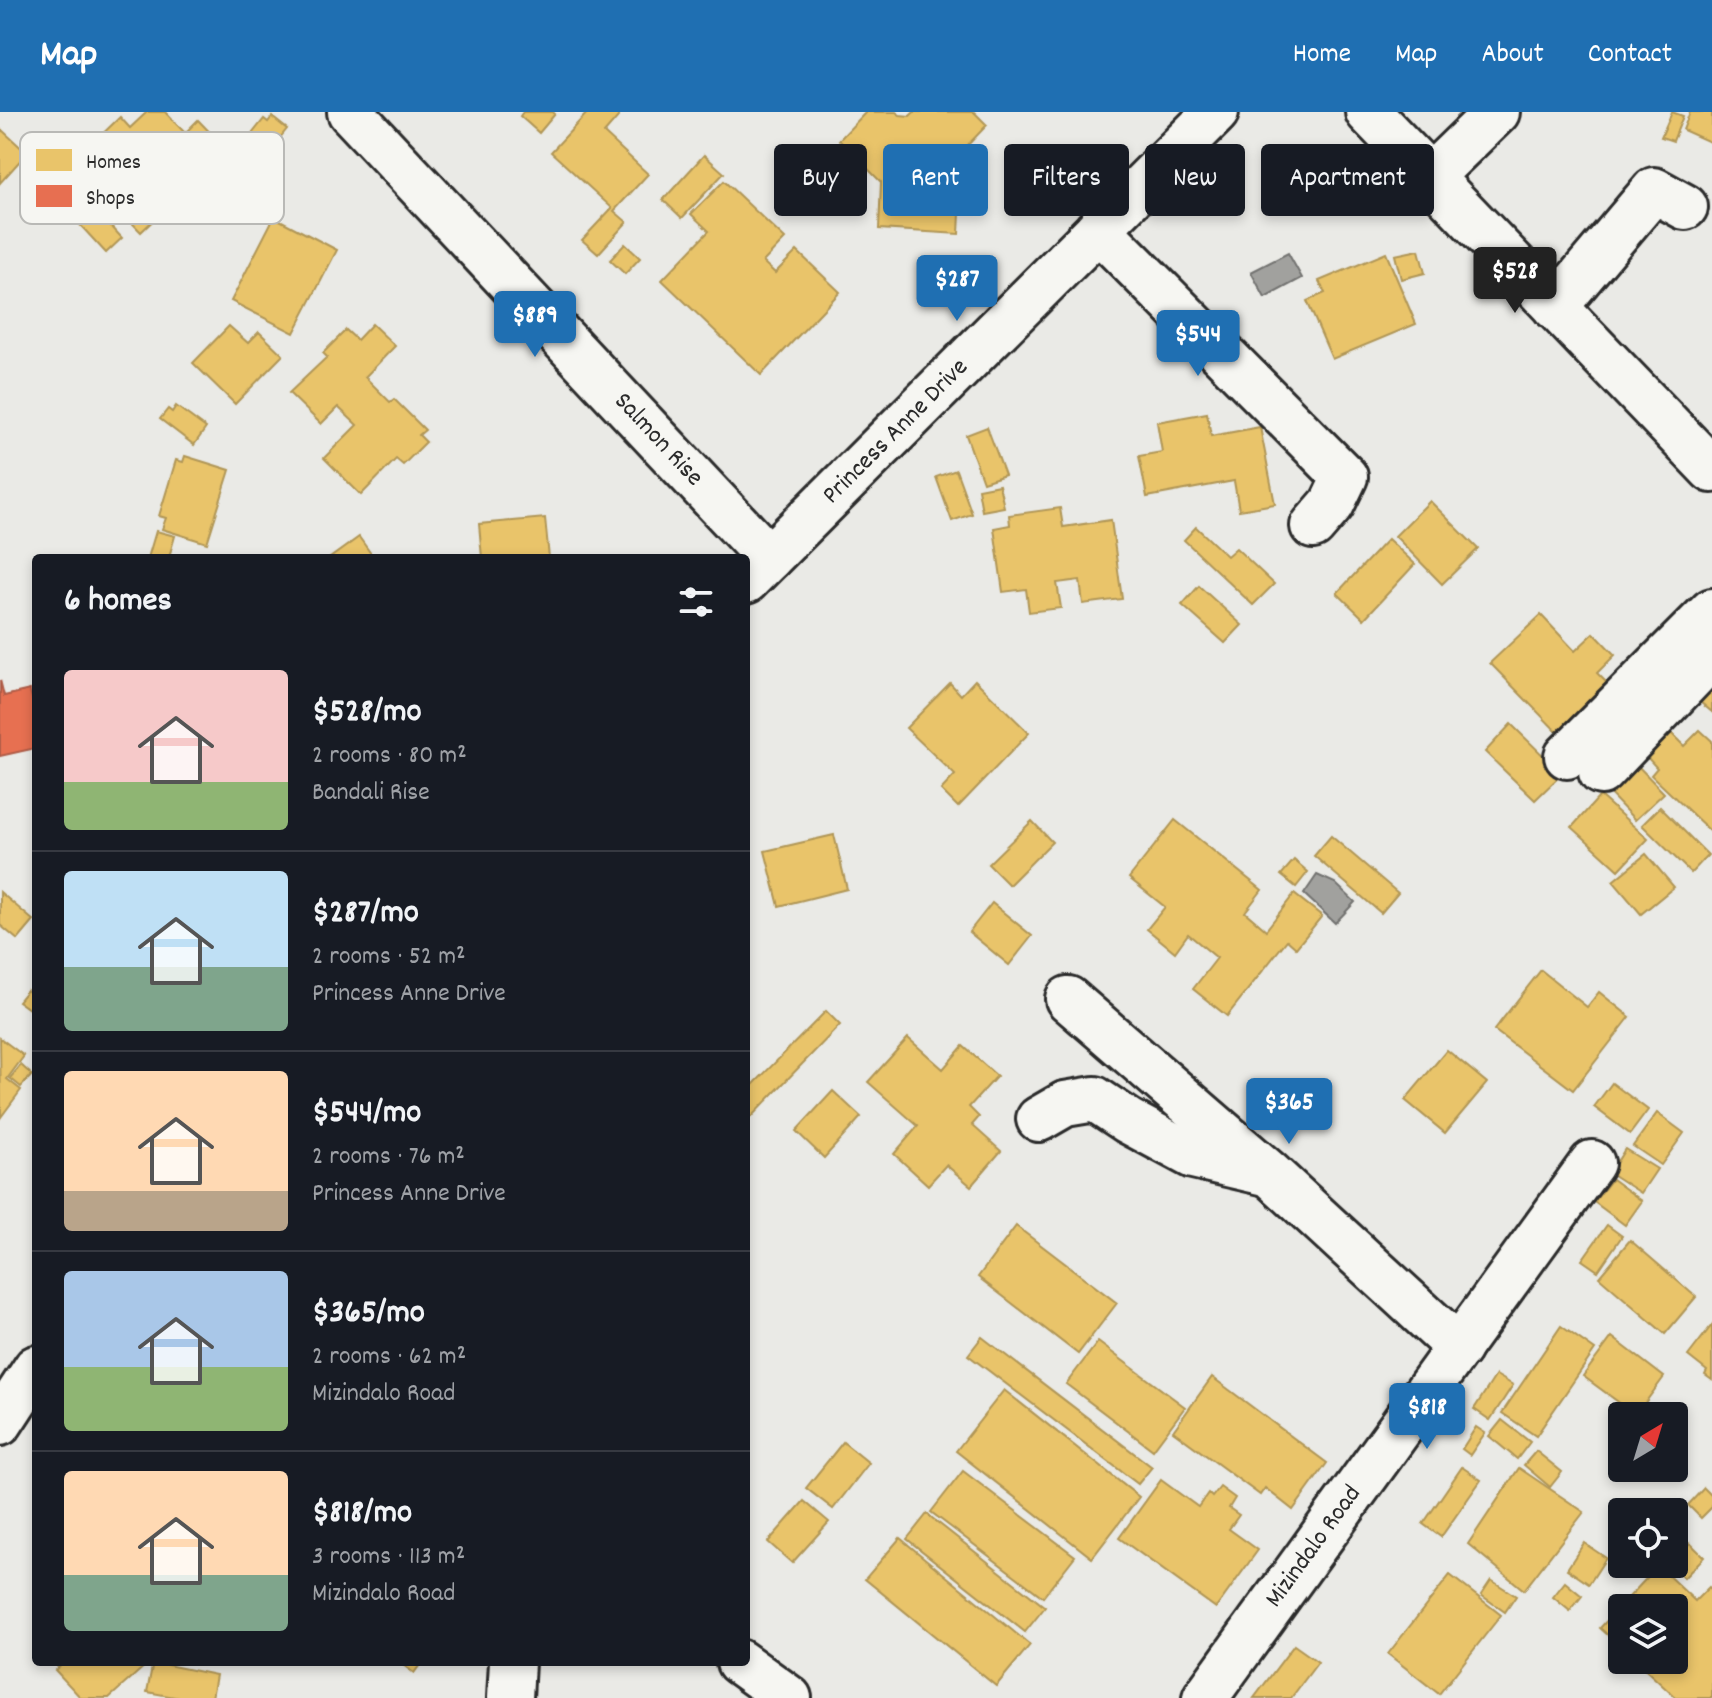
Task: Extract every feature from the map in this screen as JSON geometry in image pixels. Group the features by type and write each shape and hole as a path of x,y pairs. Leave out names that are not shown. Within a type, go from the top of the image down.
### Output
{"street":[{"name":"Salmon Rise","path":"350,112 744,554"},
{"name":"Princess Anne Drive","path":"758,570 1216,112"},
{"path":"1368,112 1399,144"},
{"path":"1434,173 1497,112"},
{"path":"1434,181 1712,470"},
{"path":"1555,307 1654,190 1685,207"},
{"path":"1098,229 1345,477 1332,504 1313,526"},
{"path":"1712,611 1584,764 1712,656"},
{"path":"1068,999 1269,1173 1459,1348"},
{"path":"1039,1119 1065,1104 1095,1099 1128,1121 1193,1156 1269,1173"},
{"name":"Mizindalo Road","path":"1205,1698 1592,1163"},
{"path":"0,1423 32,1374"},
{"path":"510,1698 512,1666"},
{"path":"745,1666 789,1698"}],"shaded area":[{"path":"1288,253 1302,278 1265,298 1251,272"},
{"path":"1317,875 1335,883 1355,902 1335,923 1304,894"}],"building: Homes":[{"path":"147,112 165,112 184,132 105,132 120,117 130,128"},
{"path":"523,112 555,114 539,133 520,116"},
{"path":"588,112 614,112 619,116 604,133 648,174 614,211 627,222 598,254 582,240 612,208 551,152"},
{"path":"866,112 896,112 910,116 914,112 974,112 987,125 969,144 883,144 883,216 960,216 959,234 879,229 881,182 867,168 867,144 843,144 839,140"},
{"path":"1672,112 1683,116 1673,141 1661,137"},
{"path":"1690,112 1712,112 1712,143 1683,130"},
{"path":"272,117 287,129 284,133 254,132 264,119 268,122"},
{"path":"198,120 210,132 186,132"},
{"path":"2,130 20,147 20,161 0,183"},
{"path":"704,155 724,173 682,218 663,200"},
{"path":"724,181 785,239 763,262 775,273 797,251 840,292 761,375 662,280 709,231 691,214"},
{"path":"284,222 337,250 294,333 231,301 270,224"},
{"path":"79,224 109,224 122,238 106,253"},
{"path":"133,224 149,224 141,232"},
{"path":"625,244 640,258 625,274 610,260"},
{"path":"1419,250 1425,273 1401,279 1395,255"},
{"path":"1386,253 1416,324 1332,359 1307,301 1325,293 1319,281"},
{"path":"372,324 395,346 365,377 390,402 394,399 425,430 419,435 426,442 403,465 396,459 361,495 324,458 357,425 338,407 321,424 289,393 327,357 323,353 346,330 357,340"},
{"path":"229,326 248,343 259,332 283,355 235,404 193,363"},
{"path":"176,406 206,428 194,445 160,419 168,409 172,412"},
{"path":"1207,413 1211,436 1260,427 1275,504 1239,510 1234,481 1147,497 1139,456 1162,452 1157,422"},
{"path":"987,427 1005,475 983,482 966,435"},
{"path":"185,456 230,470 207,543 162,529 166,518 159,516 176,460 183,462"},
{"path":"956,470 972,514 952,521 936,477"},
{"path":"999,485 1004,507 982,511 978,489"},
{"path":"1430,501 1478,549 1442,584 1395,536"},
{"path":"1060,508 1063,527 1111,520 1122,599 1083,604 1080,580 1057,583 1061,608 1029,612 1026,589 1003,592 994,528 1010,525 1009,515"},
{"path":"545,518 549,554 482,554 479,524"},
{"path":"1196,527 1227,556 1236,548 1274,584 1253,605 1184,540"},
{"path":"156,531 175,536 170,554 149,554"},
{"path":"359,537 371,554 336,554"},
{"path":"1388,539 1415,564 1364,619 1337,593"},
{"path":"1199,586 1242,625 1225,643 1182,605"},
{"path":"1541,615 1575,651 1594,633 1615,655 1597,673 1615,691 1565,740 1490,663"},
{"path":"1712,673 1712,712 1693,696"},
{"path":"975,680 1029,733 958,807 941,790 955,775 906,728 950,683 961,695"},
{"path":"1511,724 1562,774 1535,800 1485,752"},
{"path":"1700,730 1712,741 1710,831 1651,775 1657,768 1645,755 1669,731 1684,746"},
{"path":"1634,762 1664,793 1635,820 1606,790"},
{"path":"1600,796 1648,839 1619,870 1572,827"},
{"path":"1660,807 1708,855 1691,873 1642,825"},
{"path":"1175,820 1262,890 1245,912 1266,930 1294,894 1322,916 1296,948 1287,940 1227,1016 1193,989 1217,958 1188,934 1175,952 1147,929 1165,907 1129,878"},
{"path":"1032,821 1052,842 1009,885 988,864"},
{"path":"834,835 847,889 779,906 765,851"},
{"path":"1331,836 1398,893 1381,913 1314,856"},
{"path":"1646,854 1674,887 1641,914 1613,881"},
{"path":"1294,860 1308,872 1296,887 1281,875"},
{"path":"0,892 32,919 32,923 18,940 0,925"},
{"path":"992,903 1032,936 1009,965 969,932"},
{"path":"1541,970 1587,1007 1599,992 1630,1017 1573,1090 1494,1030"},
{"path":"27,990 32,994 32,1011 18,1001"},
{"path":"826,1011 840,1025 750,1118 750,1088"},
{"path":"0,1038 24,1056 7,1079 21,1090 1,1117"},
{"path":"908,1038 943,1069 963,1046 997,1076 969,1107 979,1117 972,1125 1001,1151 971,1186 946,1165 928,1185 894,1154 918,1126 868,1082"},
{"path":"1447,1050 1487,1083 1445,1133 1405,1100"},
{"path":"21,1065 32,1075 21,1087 10,1078"},
{"path":"1612,1083 1648,1110 1630,1134 1594,1107"},
{"path":"833,1091 861,1117 824,1158 796,1131"},
{"path":"1657,1113 1684,1133 1661,1165 1633,1146"},
{"path":"1625,1149 1657,1169 1641,1193 1610,1173"},
{"path":"1612,1179 1642,1201 1625,1225 1594,1202"},
{"path":"1607,1225 1622,1236 1598,1271 1582,1260"},
{"path":"1016,1226 1117,1303 1078,1354 978,1277"},
{"path":"1630,1240 1696,1297 1665,1334 1599,1277"},
{"path":"1712,1325 1712,1380 1705,1375 1707,1371 1688,1356"},
{"path":"1561,1326 1595,1350 1536,1436 1502,1413"},
{"path":"982,1337 1152,1467 1138,1484 968,1355"},
{"path":"1612,1337 1664,1377 1646,1402 1618,1402 1583,1376"},
{"path":"1098,1342 1185,1407 1153,1450 1066,1384"},
{"path":"1496,1375 1513,1385 1490,1420 1474,1409"},
{"path":"1212,1377 1327,1463 1293,1510 1265,1488 1260,1495 1173,1431"},
{"path":"1004,1390 1139,1497 1092,1558 956,1451"},
{"path":"1502,1420 1530,1442 1517,1459 1489,1436"},
{"path":"1476,1427 1485,1433 1470,1455 1462,1449"},
{"path":"843,1442 869,1463 833,1509 806,1488"},
{"path":"1536,1451 1562,1472 1550,1487 1524,1465"},
{"path":"1462,1467 1481,1480 1441,1537 1423,1524"},
{"path":"1519,1468 1584,1512 1524,1590 1468,1544"},
{"path":"963,1471 1075,1556 1043,1597 931,1512"},
{"path":"1161,1480 1198,1507 1208,1493 1212,1497 1220,1487 1235,1498 1229,1508 1239,1515 1229,1529 1258,1550 1216,1608 1119,1538"},
{"path":"1704,1488 1712,1496 1712,1507 1701,1518 1688,1505"},
{"path":"804,1501 829,1522 792,1563 768,1542"},
{"path":"927,1514 1045,1607 1025,1632 907,1539"},
{"path":"900,1538 1030,1645 996,1686 865,1579"},
{"path":"1584,1543 1606,1558 1589,1584 1567,1569"},
{"path":"1690,1543 1704,1557 1688,1574"},
{"path":"1450,1575 1501,1615 1439,1694 1388,1654"},
{"path":"1647,1578 1671,1578 1688,1594 1632,1594"},
{"path":"1491,1580 1516,1596 1505,1612 1481,1595"},
{"path":"1565,1582 1582,1596 1570,1611 1553,1597"},
{"path":"1709,1587 1712,1590 1712,1698 1676,1698 1650,1674 1688,1674 1688,1594 1695,1601"},
{"path":"1608,1619 1608,1635 1600,1628"},
{"path":"1294,1645 1318,1662 1291,1698 1254,1698"},
{"path":"60,1666 145,1666 109,1698 81,1698 55,1670"},
{"path":"152,1666 172,1666 216,1675 212,1698 180,1698 147,1692"},
{"path":"404,1666 419,1666 414,1673"}],"building: Shops":[{"path":"0,680 4,696 30,690 32,749 0,756"}]}
